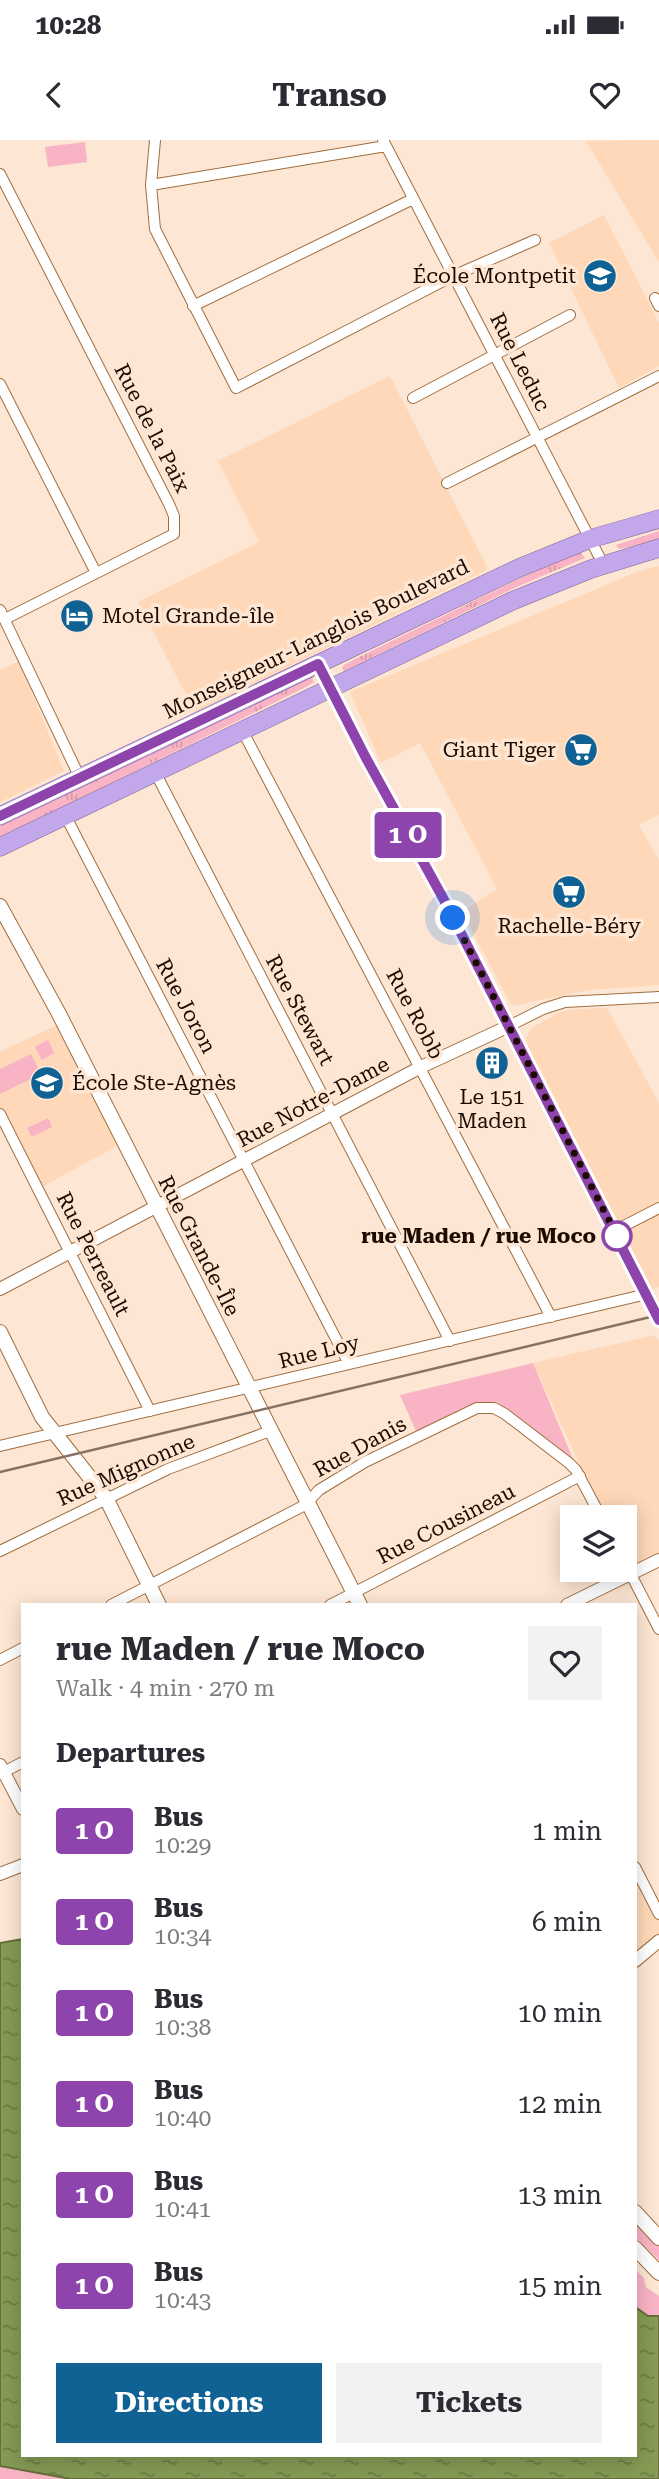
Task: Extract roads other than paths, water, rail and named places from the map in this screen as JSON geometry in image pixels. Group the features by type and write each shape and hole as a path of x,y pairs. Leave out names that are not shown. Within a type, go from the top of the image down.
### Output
{"highway":[{"name":"Monseigneur-Langlois Boulevard","path":"0,816 519,568 590,539 659,519"},
{"path":"0,847 512,601 604,564 659,548"}],"main road":[{"name":"Rue Grande-Île","path":"0,906 58,1012 356,1599"},
{"path":"0,1332 42,1417 106,1499 158,1603"},
{"path":"637,2213 659,2238"},
{"path":"637,2250 659,2273"}],"street":[{"path":"155,140 151,185 155,229 236,388 453,276 535,240"},
{"path":"151,185 384,143"},
{"name":"Rue Leduc","path":"384,143 604,564"},
{"name":"Rue de la Paix","path":"0,174 174,516 174,534 2,615"},
{"path":"193,306 413,199"},
{"path":"413,398 570,315"},
{"path":"447,483 659,376"},
{"path":"0,384 96,573"},
{"path":"2,615 80,778"},
{"path":"318,664 509,1026 659,1320"},
{"name":"Rue Robb","path":"242,730 551,1317"},
{"name":"Rue Stewart","path":"155,772 450,1341"},
{"name":"Rue Joron","path":"65,815 349,1364"},
{"name":"Rue Notre-Dame","path":"0,1289 421,1067 543,1009 565,1002 659,997"},
{"name":"Rue Perreault","path":"0,1114 150,1411"},
{"path":"614,1231 659,1208"},
{"name":"Rue Loy","path":"0,1446 646,1294"},
{"name":"Rue Danis","path":"115,1603 308,1502 325,1486 365,1462 464,1413 485,1406 505,1415 569,1463 580,1476 595,1505"},
{"name":"Rue Mignonne","path":"0,1550 168,1469 270,1431"},
{"name":"Rue Cousineau","path":"339,1603 356,1599 580,1476"},
{"path":"637,1566 659,1560"},
{"path":"570,1603 606,1582"},
{"path":"635,1582 659,1629"},
{"path":"0,1660 21,1649"},
{"path":"21,1763 1,1770 21,1805"},
{"path":"0,1874 21,1866"},
{"path":"637,1871 659,1914"},
{"path":"637,1959 659,1941"}],"water":[{"path":"21,1939 21,2457 637,2457 637,2308 648,2316 659,2316 659,2479 71,2479 0,2466 0,1943"}],"railway":[{"path":"0,1472 659,1315"}],"place":[{"name":"École Montpetit","path":"600,276"},
{"name":"Motel Grande-île","path":"77,616"},
{"name":"Giant Tiger","path":"581,750"},
{"name":"Rachelle-Béry","path":"569,892"},
{"name":"Le 151 Maden","path":"492,1063"},
{"name":"École Ste-Agnès","path":"47,1083"},
{"name":"rue Maden / rue Moco","path":"617,1236"}]}
